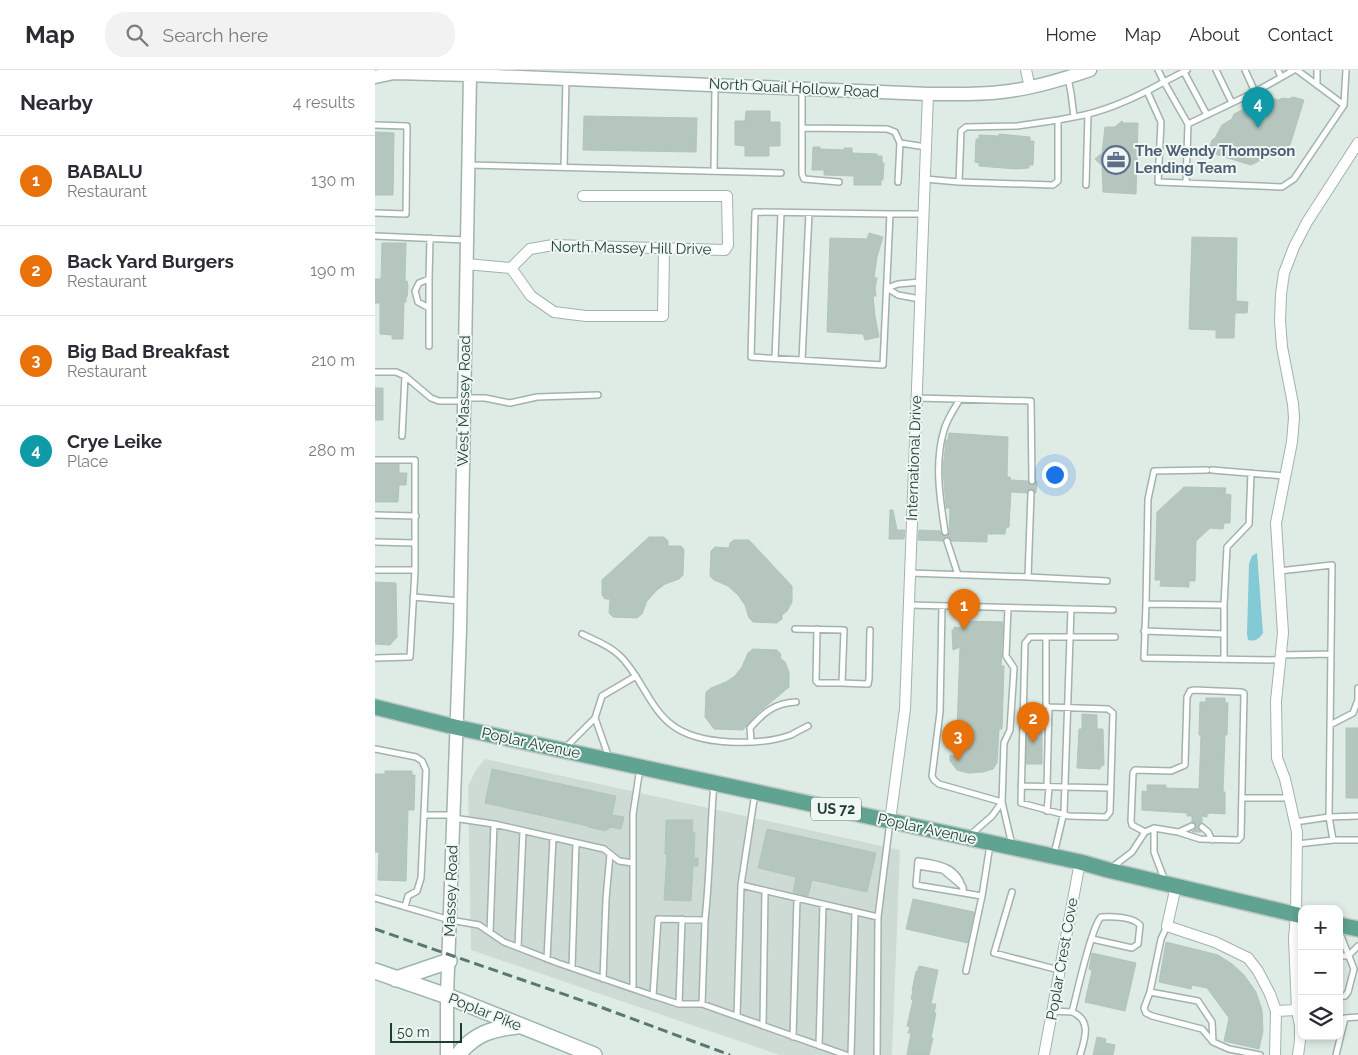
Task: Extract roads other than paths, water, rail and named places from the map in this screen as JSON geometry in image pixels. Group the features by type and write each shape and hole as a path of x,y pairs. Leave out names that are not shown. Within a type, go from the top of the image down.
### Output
{"main road":[{"name":"Poplar Avenue","path":"375,707 455,727 1080,862 1298,915"},
{"path":"1343,926 1358,929"},
{"path":"397,979 449,961"},
{"name":"Poplar Pike","path":"375,971 447,996 594,1055"},
{"path":"458,1055 467,1044 490,1030 518,1025"}],"street":[{"path":"1026,70 1030,88"},
{"name":"North Quail Hollow Road","path":"375,77 394,72 928,94 1000,92 1030,88 1090,70"},
{"name":"West Massey Road","path":"455,727 465,399 470,75"},
{"name":"International Drive","path":"889,821 905,709 928,94"},
{"path":"1299,905 1295,822 1277,758 1276,701 1283,633 1276,523 1294,418 1280,322 1281,294 1285,273 1294,247 1307,222 1358,143"},
{"name":"North Massey Hill Drive","path":"511,268 531,249 553,245 665,250 725,250 728,245 727,196 583,196"},
{"path":"466,264 511,268 531,296 555,312 586,316 663,316 665,250"},
{"name":"Massey Road","path":"447,1055 455,727"},
{"name":"Poplar Crest Cove","path":"1044,1055 1080,862"},
{"path":"1171,885 1167,926 1215,942 1248,958 1258,971 1270,994 1276,1011 1275,1055"},
{"path":"1298,920 1294,938 1300,1041 1298,1055"},
{"path":"1276,1011 1297,1010"}],"lane":[{"path":"1158,70 1188,124 1186,184"},
{"path":"1216,70 1232,103"},
{"path":"1245,70 1255,92"},
{"path":"1277,70 1281,77"},
{"path":"1188,124 1255,92 1295,70 1344,105"},
{"path":"1317,70 1317,85"},
{"path":"1147,91 1161,122 1159,182 1282,187 1289,184 1299,173 1344,105 1346,70"},
{"path":"959,182 961,131 966,127 1017,126 1088,114 1147,91 1185,71 1207,115"},
{"path":"564,167 566,78"},
{"path":"1068,78 1074,117"},
{"path":"714,171 715,84"},
{"path":"802,88 802,174 804,179 839,182"},
{"path":"1086,185 1088,114"},
{"path":"925,179 1053,185 1058,181 1058,120"},
{"path":"375,125 407,126 406,214 375,213"},
{"path":"802,128 887,129 895,132 900,143 898,182"},
{"path":"900,143 926,147"},
{"path":"468,165 781,173"},
{"path":"890,214 883,364 751,357 755,212 924,214"},
{"path":"775,358 781,212"},
{"path":"802,360 809,213"},
{"path":"375,236 466,240"},
{"path":"429,346 430,238"},
{"path":"429,280 419,283 415,291 418,302 429,308"},
{"path":"887,288 899,284 921,282"},
{"path":"887,288 897,295 920,299"},
{"path":"375,372 397,372 405,376 431,398 439,401 485,398 510,403 548,396 598,395"},
{"path":"402,436 405,376"},
{"path":"917,398 1031,401 1032,481"},
{"path":"945,532 939,496 938,475 941,447 944,430 960,399"},
{"path":"375,460 415,460 416,516 410,658 375,658"},
{"path":"1284,476 1209,470 1154,471 1148,499 1144,658 1280,658 1331,654"},
{"path":"1224,659 1227,547 1249,524 1251,473"},
{"path":"1028,578 1031,493"},
{"path":"375,516 416,516"},
{"path":"947,541 957,575"},
{"path":"375,542 415,543"},
{"path":"1278,571 1332,565 1329,817 1333,840"},
{"path":"375,570 415,570"},
{"path":"910,573 1107,581"},
{"path":"413,597 460,601"},
{"path":"1146,604 1224,605"},
{"path":"909,605 1113,610"},
{"path":"942,606 940,712 932,776 939,784 1002,802"},
{"path":"1009,608 1007,656 1014,668 1010,730 1004,743 1002,802 1013,848"},
{"path":"1054,857 1063,815 1065,788 1071,609"},
{"path":"795,628 844,630 842,683"},
{"path":"817,629 816,681 818,683 868,684 870,630"},
{"path":"1144,631 1224,634"},
{"path":"582,634 619,655 671,725 688,734 706,739 737,742 767,740 791,735 807,726"},
{"path":"1049,707 1108,709 1113,713 1110,812 1106,817 1063,815 1021,804 1025,643 1030,637 1115,637"},
{"path":"1046,638 1045,702 1049,707 1047,811"},
{"path":"562,750 595,718 602,696 636,676"},
{"path":"1330,724 1353,713 1358,700 1358,688"},
{"path":"1108,870 1132,852 1145,832 1154,828 1178,832 1200,839 1238,840 1241,837 1244,693 1190,691 1187,697 1185,765 1171,772 1135,770 1133,773 1131,821 1132,825 1145,832"},
{"path":"751,741 750,728 769,710 782,702 797,702"},
{"path":"595,718 610,760"},
{"path":"375,749 416,757 422,761 426,770 419,886 417,891 408,896 405,907"},
{"path":"633,988 633,814 640,767"},
{"path":"702,1004 705,920 710,876 710,823 714,783"},
{"path":"1021,786 1111,788"},
{"path":"737,1016 741,885 755,792"},
{"path":"1242,798 1289,798"},
{"path":"967,838 992,816 1002,802"},
{"path":"424,815 453,817 494,824 604,849 619,861 633,863"},
{"path":"1295,822 1329,817 1358,816"},
{"path":"877,1055 878,917 889,821"},
{"path":"490,932 494,824"},
{"path":"1178,832 1192,826"},
{"path":"1202,827 1208,832 1212,840"},
{"path":"1154,828 1154,852 1171,885"},
{"path":"518,948 523,831"},
{"path":"547,959 553,838"},
{"path":"1297,844 1333,840 1358,840"},
{"path":"572,968 576,843"},
{"path":"966,971 991,843"},
{"path":"603,979 610,854"},
{"path":"964,890 962,882 952,870 934,863 918,861 916,885 964,890 982,896"},
{"path":"741,885 878,917"},
{"path":"763,1026 765,891"},
{"path":"1012,892 994,953 1060,971"},
{"path":"375,898 450,920 479,925 505,942 572,968 679,1004 702,1004 845,1055"},
{"path":"793,1037 797,899"},
{"path":"819,1046 823,904"},
{"path":"851,1055 855,912"},
{"path":"1072,1012 1096,922 1101,917 1108,916 1136,921 1140,925 1138,944 1132,948 1092,938"},
{"path":"653,996 658,918 705,920"},
{"path":"679,1004 681,919"},
{"path":"1167,926 1161,938 1150,992 1144,1008 1146,1013 1151,1016 1202,1029 1213,1042 1229,1049 1260,1055"},
{"path":"1343,942 1354,969 1348,992 1343,996"},
{"path":"1343,956 1348,956 1358,946"},
{"path":"1150,992 1198,1001 1212,1022 1213,1042"},
{"path":"1052,1011 1072,1012 1079,1015 1085,1024 1085,1036 1080,1055"},
{"path":"1336,1055 1345,1018 1358,1017"}],"water":[{"path":"1257,553 1263,633 1257,640 1250,641 1247,634 1249,564 1252,556"}],"railway":[{"path":"375,929 595,1005 730,1055"}],"place":[{"name":"Crye Leike","path":"1258,128"},
{"name":"The Wendy Thompson Lending Team","path":"1116,160"},
{"name":"BABALU","path":"964,630"},
{"name":"Back Yard Burgers","path":"1033,743"},
{"name":"Big Bad Breakfast","path":"958,761"}]}
